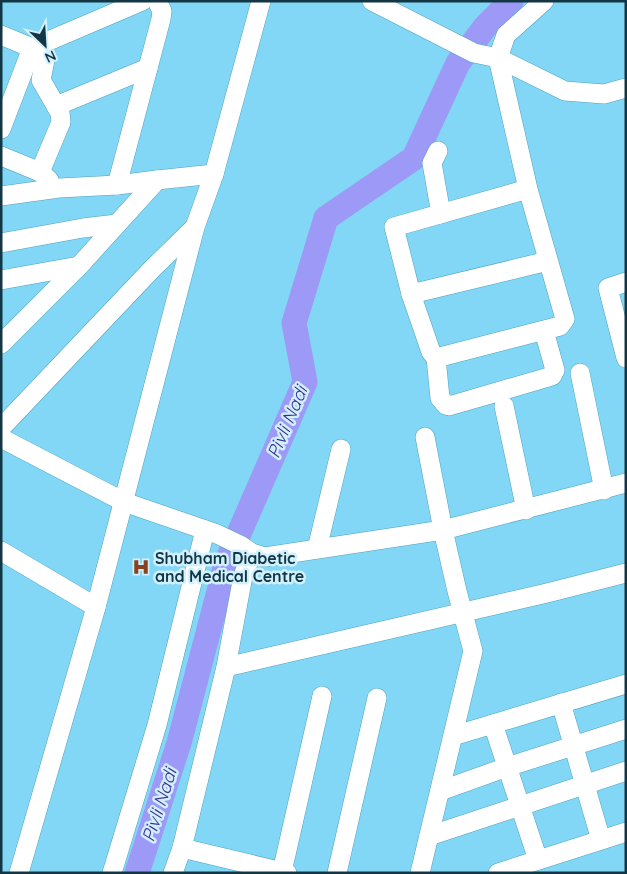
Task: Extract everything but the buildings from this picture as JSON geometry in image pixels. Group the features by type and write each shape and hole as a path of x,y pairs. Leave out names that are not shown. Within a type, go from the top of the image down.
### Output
{"street":[{"path":"1,130 36,47 142,1"},
{"path":"117,185 161,20 162,10 157,1"},
{"path":"19,873 96,607 195,227 214,174 261,1"},
{"path":"372,1 453,43 474,52 498,58 565,91 604,94 626,88"},
{"path":"436,358 544,331 560,326 565,319 528,189 498,58 506,34 544,1"},
{"path":"1,35 36,47 45,60 41,80 56,106 61,122 40,172"},
{"path":"56,106 148,68"},
{"path":"438,151 432,163 441,214"},
{"path":"1,156 40,172 59,188"},
{"path":"1,196 59,188 117,185 214,174"},
{"path":"1,344 79,266 157,180"},
{"path":"528,189 394,227 411,294 431,352 436,358 440,398 446,406 552,376 555,370 544,331"},
{"path":"1,243 83,228 117,224"},
{"path":"1,428 152,269 195,227"},
{"path":"411,294 548,261"},
{"path":"1,280 79,266"},
{"path":"626,282 608,288 626,358"},
{"path":"580,373 604,490"},
{"path":"504,406 526,510"},
{"path":"420,873 473,651 443,530 425,437"},
{"path":"1,438 124,502 211,532 265,556 443,530 626,484"},
{"path":"317,549 341,449"},
{"path":"112,873 157,725 211,532"},
{"path":"173,873 182,848 226,667 243,576 246,549"},
{"path":"2,556 96,607"},
{"path":"226,667 626,574"},
{"path":"453,736 626,684"},
{"path":"182,848 284,872 322,696"},
{"path":"337,873 377,698"},
{"path":"561,703 601,840"},
{"path":"493,724 520,805 545,863"},
{"path":"440,791 507,767 626,730"},
{"path":"429,836 626,771"},
{"path":"498,873 545,863 626,832"}],"waterway":[{"name":"Pivli Nadi","path":"137,873 179,743 227,561 305,382 294,323 326,218 414,158 458,63 485,27 511,1"}],"place":[{"name":"Shubham Diabetic and Medical Centre","path":"141,567"}]}
